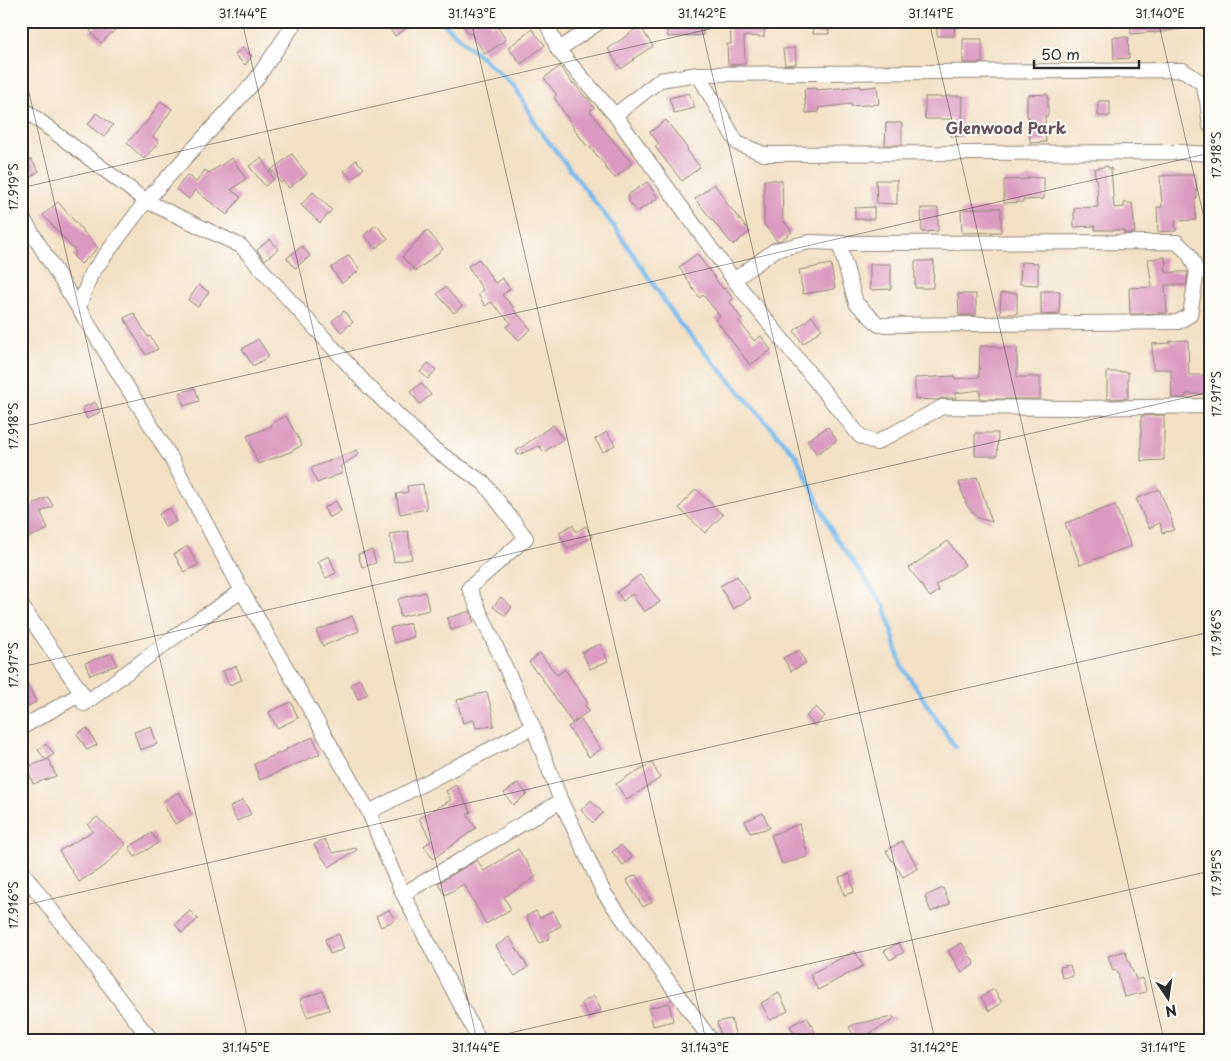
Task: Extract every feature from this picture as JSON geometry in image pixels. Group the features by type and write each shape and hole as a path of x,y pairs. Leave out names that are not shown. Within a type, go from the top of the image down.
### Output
{"street":[{"path":"79,307 91,274 146,201 255,81 292,27 294,21"},
{"path":"546,21 558,50 615,115 734,280 860,436 876,443 942,407 1077,408 1210,406"},
{"path":"558,50 601,21"},
{"path":"615,115 660,80 698,74 1183,70 1202,83 1207,100 1210,126"},
{"path":"698,74 737,143 764,154 1169,152 1210,154"},
{"path":"21,107 146,201 242,246 366,384 432,448 484,483 526,538 468,588 533,727 561,802 604,893 711,1040"},
{"path":"21,216 171,458 242,591 369,812 403,894 479,1040"},
{"path":"734,280 775,250 810,242 1177,242 1189,254 1197,271 1190,315 1178,322 879,325 856,303 839,243"},
{"path":"21,605 82,693 84,704 195,622 242,591"},
{"path":"21,728 82,693"},
{"path":"369,812 533,727"},
{"path":"403,894 561,802"},
{"path":"21,870 152,1040"}],"building":[{"path":"101,21 106,21 115,30 101,43 90,31"},
{"path":"384,21 416,21 395,36"},
{"path":"461,21 492,21 489,23 491,26 495,23 506,40 485,54 471,33 468,34"},
{"path":"666,21 703,21 703,35 668,37"},
{"path":"730,21 764,21 764,37 744,36 745,64 728,65 727,44 731,44"},
{"path":"813,21 828,21 829,34 813,34"},
{"path":"937,21 955,21 954,36 937,36"},
{"path":"1130,21 1187,21 1187,28 1131,34"},
{"path":"640,26 653,46 621,69 608,49"},
{"path":"532,29 545,45 521,64 508,48"},
{"path":"1113,37 1128,37 1129,58 1114,59"},
{"path":"963,39 982,39 982,63 963,63"},
{"path":"242,48 252,56 245,65 235,55"},
{"path":"795,48 796,64 785,65 783,49"},
{"path":"560,66 573,84 587,97 594,108 590,111 632,163 615,178 577,133 554,97 557,95 544,78"},
{"path":"861,86 861,88 877,86 879,104 851,106 851,104 818,108 819,112 806,113 804,89 816,88 816,90"},
{"path":"689,93 695,108 674,113 669,98"},
{"path":"1048,94 1048,116 1045,116 1046,142 1030,143 1027,95"},
{"path":"963,96 963,137 951,136 953,119 925,119 925,97"},
{"path":"161,101 172,109 153,137 159,142 144,159 127,143 149,119"},
{"path":"1098,101 1110,101 1110,116 1098,116"},
{"path":"96,113 113,125 104,137 88,125"},
{"path":"666,120 700,167 682,181 655,147 659,144 650,132"},
{"path":"886,123 902,123 902,145 885,145"},
{"path":"292,154 307,174 289,188 283,181 281,183 271,170"},
{"path":"232,158 246,179 231,190 241,197 227,215 195,190 189,199 176,189 187,175 196,182 205,170 209,173"},
{"path":"261,158 274,179 265,186 249,166"},
{"path":"31,159 39,171 21,183 21,172"},
{"path":"356,160 364,168 352,179 344,171"},
{"path":"1108,166 1108,168 1111,168 1114,208 1124,207 1124,203 1132,203 1135,233 1124,233 1124,230 1095,230 1095,226 1074,227 1074,208 1098,207 1094,169"},
{"path":"1196,175 1196,220 1175,221 1176,231 1158,232 1157,207 1162,207 1160,176"},
{"path":"1028,177 1044,178 1044,199 1004,203 1004,180 1028,179"},
{"path":"764,180 782,180 783,220 792,232 777,241 764,224"},
{"path":"876,180 897,180 897,204 877,203"},
{"path":"647,182 658,198 637,212 628,200 628,195"},
{"path":"714,184 724,200 750,232 733,245 695,199"},
{"path":"313,192 332,210 320,223 301,205"},
{"path":"58,202 98,248 81,264 73,256 76,252 43,215"},
{"path":"874,207 874,219 855,219 855,208"},
{"path":"921,208 938,208 938,231 922,232"},
{"path":"1001,208 1001,232 962,233 961,210"},
{"path":"376,225 388,238 375,249 364,235"},
{"path":"427,230 443,249 416,271 402,257"},
{"path":"270,239 278,249 265,260 257,250"},
{"path":"302,246 310,256 295,268 287,258"},
{"path":"697,254 723,289 725,288 733,299 730,302 742,319 739,321 754,341 761,336 771,350 750,365 715,319 720,316 703,295 700,298 679,267"},
{"path":"349,255 360,270 342,283 331,268"},
{"path":"1165,257 1166,272 1188,272 1186,285 1165,285 1167,313 1130,314 1129,288 1152,287 1148,259"},
{"path":"479,259 495,283 502,278 510,289 502,295 531,329 519,340 506,327 511,323 491,302 485,306 478,294 483,290 468,266"},
{"path":"915,261 934,261 933,288 915,288"},
{"path":"1021,262 1038,263 1038,285 1020,284"},
{"path":"831,264 835,289 803,294 799,270"},
{"path":"870,264 891,264 891,289 870,290"},
{"path":"199,285 209,292 198,307 188,300"},
{"path":"445,287 462,306 454,313 437,294"},
{"path":"1041,291 1060,291 1059,314 1041,315"},
{"path":"1001,293 1017,293 1017,314 1000,314"},
{"path":"958,294 976,294 976,315 959,315"},
{"path":"344,311 353,322 341,332 332,321"},
{"path":"134,313 148,337 150,336 158,349 146,355 124,318"},
{"path":"812,316 822,329 803,344 794,331"},
{"path":"258,339 269,356 253,366 242,349"},
{"path":"1188,340 1189,375 1209,375 1209,394 1186,394 1186,398 1172,398 1171,369 1153,369 1152,344"},
{"path":"980,346 1017,348 1017,377 1040,377 1040,399 980,399 980,390 956,393 956,398 937,400 915,399 915,378 955,376 955,379 979,377"},
{"path":"428,363 436,370 428,379 420,372"},
{"path":"1107,372 1128,372 1128,398 1107,399"},
{"path":"421,383 431,395 420,404 410,392"},
{"path":"195,388 199,401 184,406 179,393"},
{"path":"95,402 100,412 87,419 82,408"},
{"path":"1164,415 1164,460 1141,461 1141,416"},
{"path":"286,416 302,445 290,452 258,464 247,436 272,426 271,424"},
{"path":"553,425 563,439 544,452 539,446 518,455 516,451"},
{"path":"828,427 837,440 817,454 807,440"},
{"path":"607,432 615,445 603,452 595,439"},
{"path":"975,433 998,433 997,456 975,456"},
{"path":"357,450 359,454 340,467 343,473 317,483 311,468"},
{"path":"977,477 992,522 978,518 967,506 959,483"},
{"path":"423,484 427,509 400,514 396,494 408,492 407,486"},
{"path":"696,489 723,515 705,533 679,508"},
{"path":"1159,489 1174,530 1162,533 1160,523 1149,528 1136,499"},
{"path":"48,497 53,506 41,512 48,529 21,541 21,510"},
{"path":"336,501 341,511 329,518 324,508"},
{"path":"1115,505 1131,546 1080,565 1065,523"},
{"path":"170,508 176,522 165,527 159,514"},
{"path":"573,525 576,532 586,526 592,537 567,549 559,532"},
{"path":"408,531 412,559 394,562 390,534"},
{"path":"948,541 965,565 936,585 939,591 930,597 909,568"},
{"path":"188,546 198,565 184,572 174,554"},
{"path":"372,550 376,563 362,567 358,554"},
{"path":"329,556 336,573 326,578 318,561"},
{"path":"640,575 660,602 644,612 632,594 623,601 617,592"},
{"path":"737,576 751,598 733,609 720,586"},
{"path":"425,592 429,610 400,617 398,599"},
{"path":"501,597 512,607 505,616 493,607"},
{"path":"470,611 474,623 451,630 447,618"},
{"path":"352,616 359,631 323,646 316,631"},
{"path":"410,623 414,637 394,643 390,628"},
{"path":"600,644 608,661 590,669 582,652"},
{"path":"799,650 806,663 791,671 783,658"},
{"path":"112,653 117,665 90,675 85,663"},
{"path":"540,653 557,675 565,669 588,703 585,705 589,711 572,723 529,662"},
{"path":"236,666 242,680 229,685 223,671"},
{"path":"21,671 36,702 21,710"},
{"path":"360,679 368,694 358,699 351,684"},
{"path":"487,692 494,726 476,728 474,720 463,723 457,700"},
{"path":"291,702 298,718 277,728 269,712"},
{"path":"816,707 825,716 815,726 806,716"},
{"path":"580,719 601,749 589,757 568,727"},
{"path":"151,726 157,744 140,750 134,732"},
{"path":"87,728 97,745 87,750 77,734"},
{"path":"313,737 320,754 260,780 254,764"},
{"path":"46,744 54,754 46,760 38,750"},
{"path":"49,759 56,776 33,784 27,767"},
{"path":"652,763 660,778 627,800 616,784"},
{"path":"518,783 527,794 513,805 504,793"},
{"path":"456,785 471,812 467,815 476,828 433,859 424,846 431,841 419,818 451,800 446,791"},
{"path":"179,792 192,815 175,824 162,802"},
{"path":"243,800 251,814 237,821 230,807"},
{"path":"591,800 603,813 593,823 581,810"},
{"path":"763,813 770,828 750,833 745,821"},
{"path":"97,817 126,844 106,865 79,882 59,851 93,831 88,825"},
{"path":"799,824 807,857 782,864 771,835"},
{"path":"152,833 158,843 135,857 129,847"},
{"path":"324,839 333,853 356,848 357,850 329,867 314,845"},
{"path":"902,841 918,868 903,877 886,851"},
{"path":"621,845 632,857 623,865 612,852"},
{"path":"518,849 536,877 504,897 511,909 486,924 464,884 445,895 438,883 477,860 484,871"},
{"path":"850,874 854,892 844,895 839,877"},
{"path":"636,875 652,902 643,907 626,880"},
{"path":"943,888 950,904 931,912 925,896"},
{"path":"389,910 395,920 381,927 376,916"},
{"path":"190,911 198,919 182,933 175,924"},
{"path":"536,911 540,918 553,911 561,926 547,933 550,938 540,943 526,916"},
{"path":"339,934 344,949 330,954 325,939"},
{"path":"509,937 528,967 515,976 496,946"},
{"path":"898,943 904,952 890,960 884,951"},
{"path":"962,943 975,964 962,973 948,951"},
{"path":"855,951 863,966 818,990 810,974"},
{"path":"1125,951 1136,980 1143,978 1146,992 1124,997 1117,970 1113,971 1108,956"},
{"path":"1070,965 1073,976 1062,978 1060,967"},
{"path":"994,989 1002,1003 989,1011 981,997"},
{"path":"323,991 329,1010 307,1017 300,999"},
{"path":"779,993 788,1011 770,1020 761,1003"},
{"path":"594,996 601,1010 589,1017 581,1003"},
{"path":"669,1003 673,1021 653,1026 649,1008"},
{"path":"807,1017 819,1040 798,1040 790,1026"},
{"path":"894,1017 895,1019 858,1040 856,1040 849,1027 855,1024"},
{"path":"731,1019 737,1040 728,1040 725,1036 721,1037 717,1022"}],"waterway":[{"path":"443,21 445,25 516,88 538,128 618,232 680,324 797,457 834,535 885,607 901,665 955,747"}],"district":[{"name":"Glenwood Park","path":"1006,128"}]}
